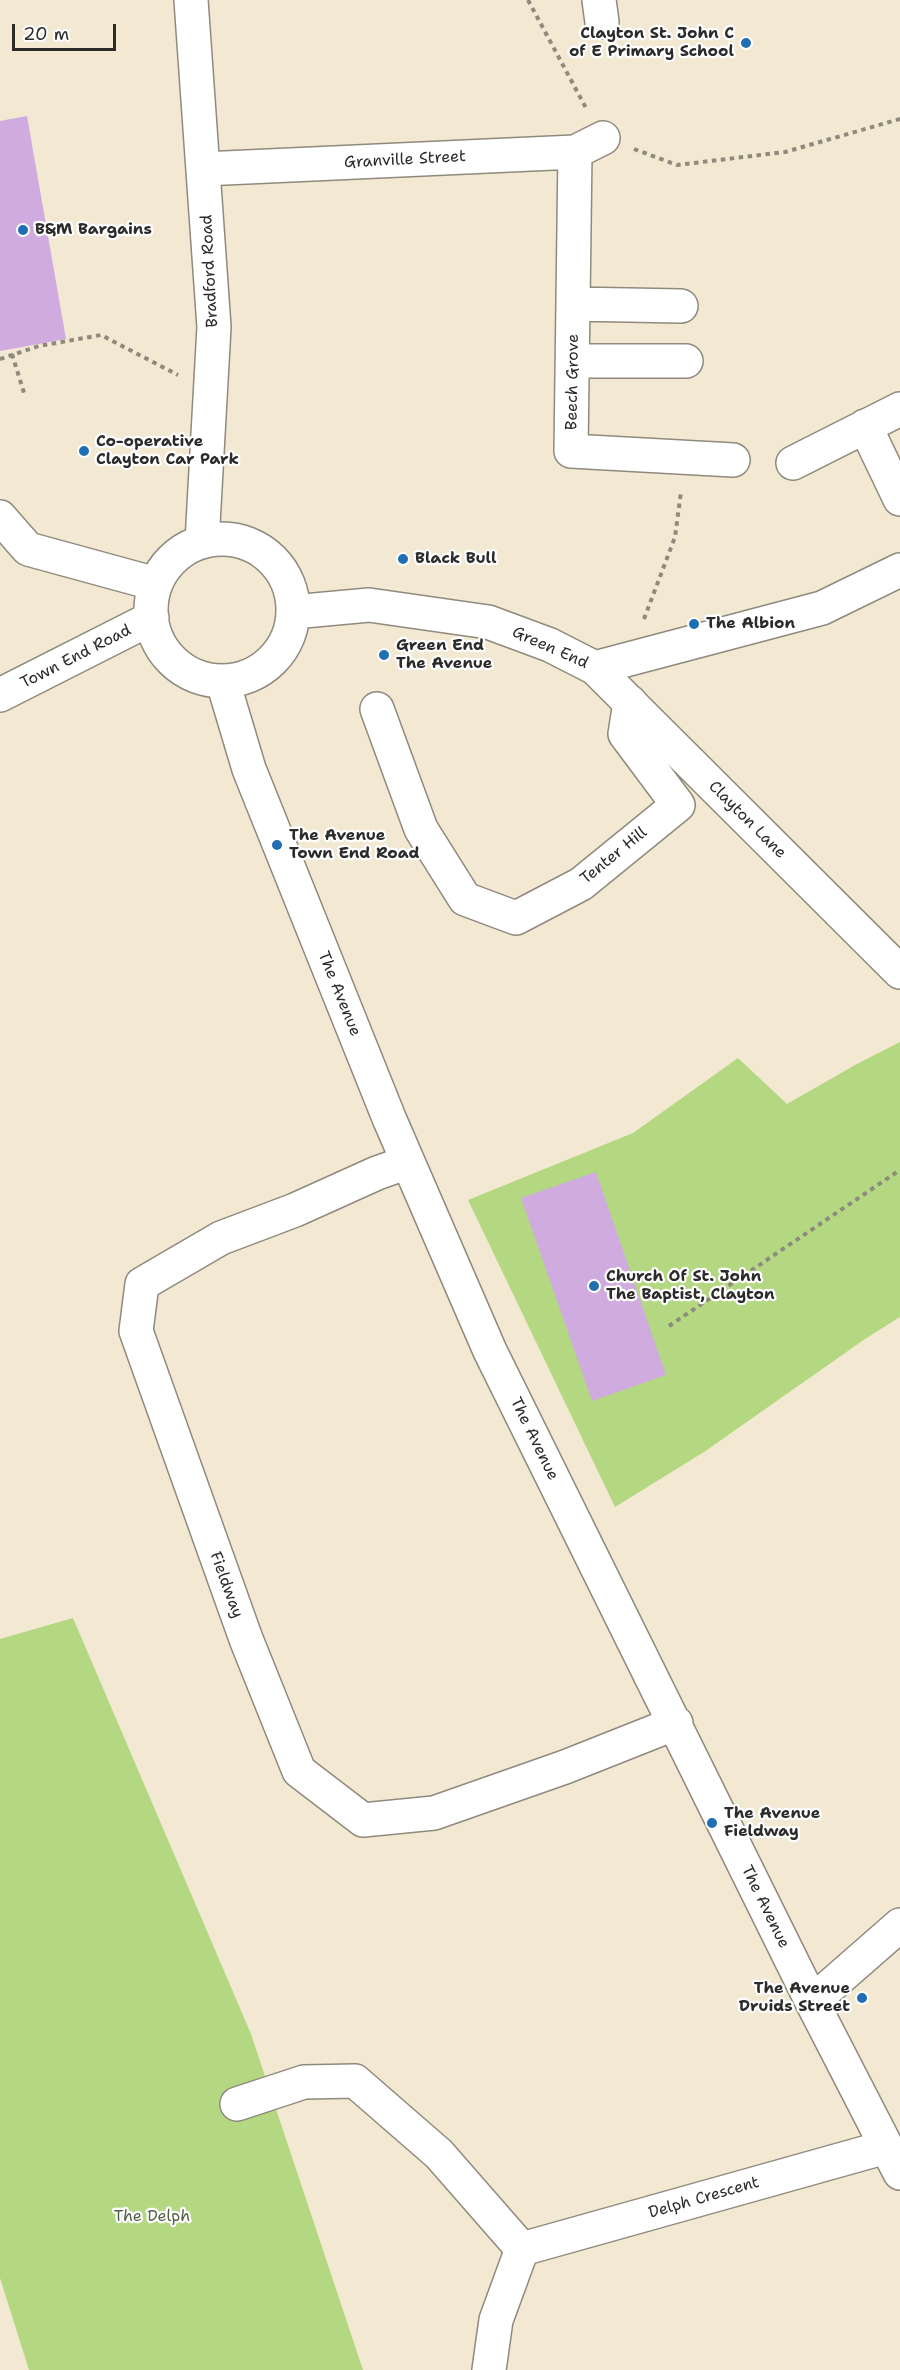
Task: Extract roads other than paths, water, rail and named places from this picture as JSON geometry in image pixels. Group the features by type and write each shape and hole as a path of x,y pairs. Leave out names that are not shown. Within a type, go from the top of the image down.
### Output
{"street":[{"name":"Bradford Road","path":"191,0 214,327 202,542"},
{"name":"Granville Street","path":"203,169 589,145"},
{"name":"Beech Grove","path":"589,145 574,304 571,450 733,460"},
{"path":"574,304 681,306"},
{"path":"573,361 686,362"},
{"path":"793,463 900,409"},
{"path":"865,426 900,499"},
{"path":"0,517 28,549 156,584"},
{"path":"224,539 246,543 265,554 281,569 290,590 293,612 290,633 280,652 264,668 244,678 223,682 202,679 184,670 168,656 157,638 152,618 152,601 156,584 167,565 183,551 202,542 224,539"},
{"name":"Green End","path":"293,612 369,605 488,622 550,645 595,668 822,608 900,570"},
{"name":"Town End Road","path":"0,695 152,618"},
{"name":"Clayton Lane","path":"595,668 900,972"},
{"name":"The Avenue","path":"223,682 249,769 408,1162 490,1351 812,2002 893,2160"},
{"name":"Tenter Hill","path":"377,709 421,829 465,899 516,918 581,884 678,805 625,734 630,702"},
{"name":"Fieldway","path":"408,1162 376,1173 295,1210 221,1238 142,1284 136,1331 246,1639 299,1771 363,1820 434,1814 565,1767 676,1723"},
{"path":"812,2002 900,1925"},
{"path":"237,2104 304,2082 356,2081 439,2154 522,2249 496,2320 489,2370"},
{"name":"Delph Crescent","path":"522,2249 893,2160"}],"place":[{"name":"Clayton St. John C of E Primary School","path":"746,43"},
{"name":"B&M Bargains","path":"23,230"},
{"name":"Co-operative Clayton Car Park","path":"84,451"},
{"name":"Black Bull","path":"403,559"},
{"name":"The Albion","path":"694,624"},
{"name":"Green End The Avenue","path":"384,655"},
{"name":"The Avenue Town End Road","path":"277,845"},
{"name":"Church Of St. John The Baptist, Clayton","path":"594,1286"},
{"name":"The Avenue Fieldway","path":"712,1823"},
{"name":"The Avenue Druids Street","path":"862,1998"}],"park label":[{"name":"The Delph","path":"152,2217"}]}
